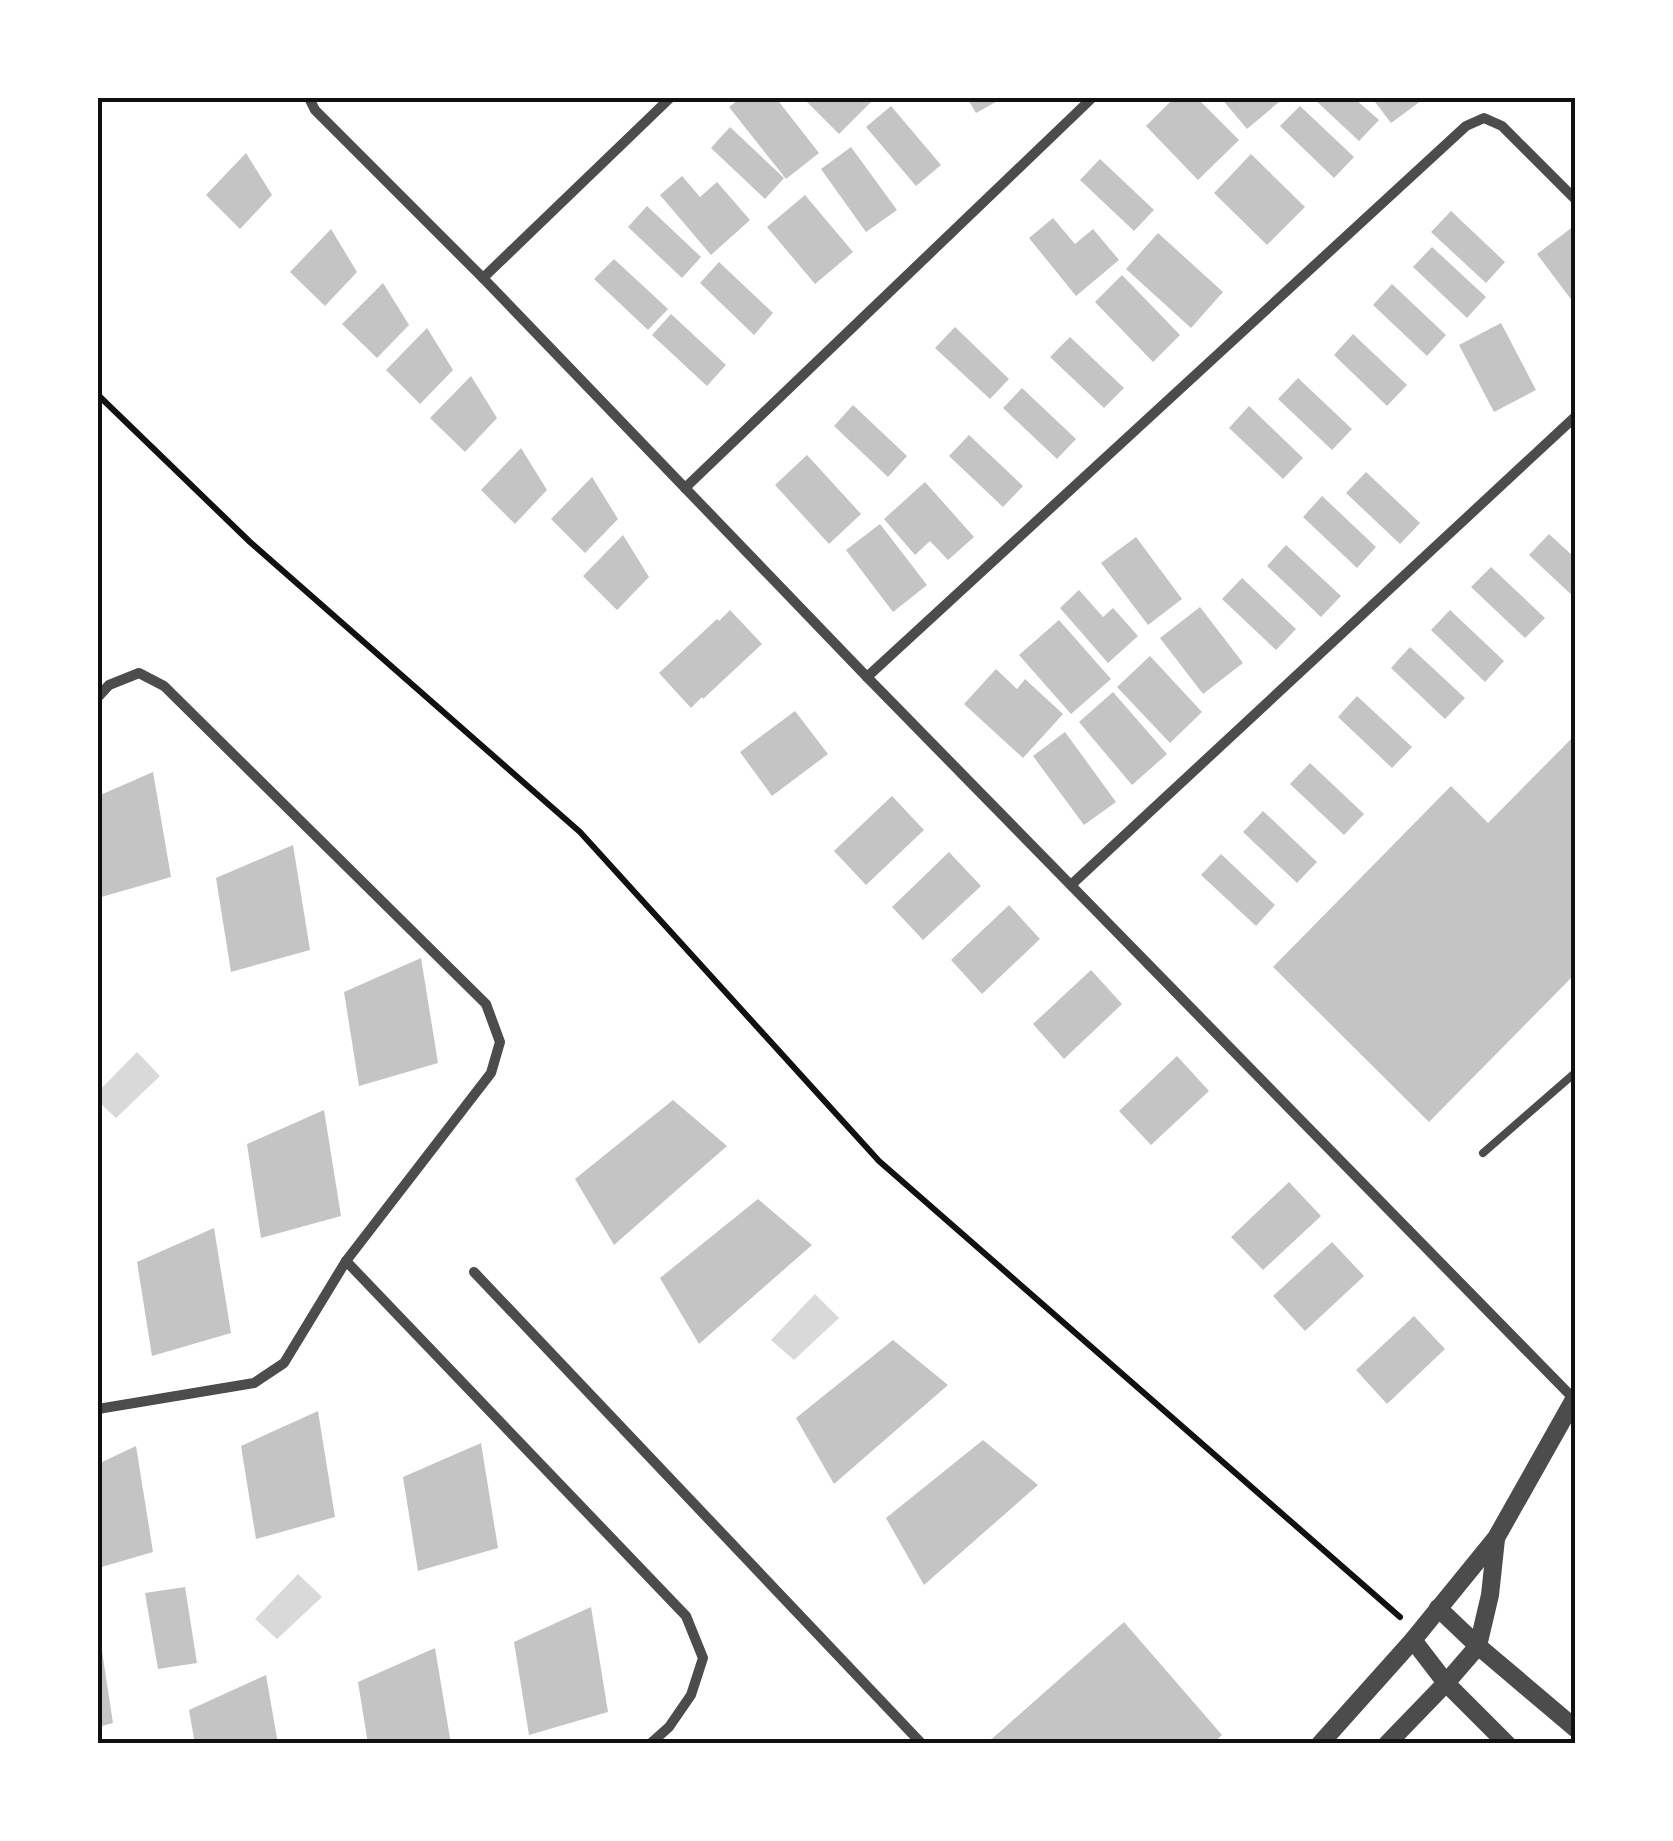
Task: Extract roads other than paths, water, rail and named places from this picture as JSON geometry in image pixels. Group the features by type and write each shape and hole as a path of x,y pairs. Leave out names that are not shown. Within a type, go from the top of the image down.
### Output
{"street":[{"path":"309,98 315,110 483,278 867,677 1575,1398 1496,1538 1320,1744"},
{"path":"483,278 670,98"},
{"path":"686,488 1092,98"},
{"path":"867,677 1466,126 1484,118 1502,126 1576,200"},
{"path":"1071,885 1576,416"},
{"path":"98,697 109,686 139,673 164,686 486,1004 500,1042 491,1073 346,1261 284,1363 254,1383 98,1409"},
{"path":"346,1261 686,1616 703,1658 691,1695 669,1727 650,1744"},
{"path":"474,1272 922,1744"},
{"path":"1387,1744 1478,1646 1490,1595 1496,1538"},
{"path":"1438,1608 1576,1729"},
{"path":"1416,1636 1446,1683 1507,1744"}],"lane":[{"path":"1482,1153 1576,1072"}]}
